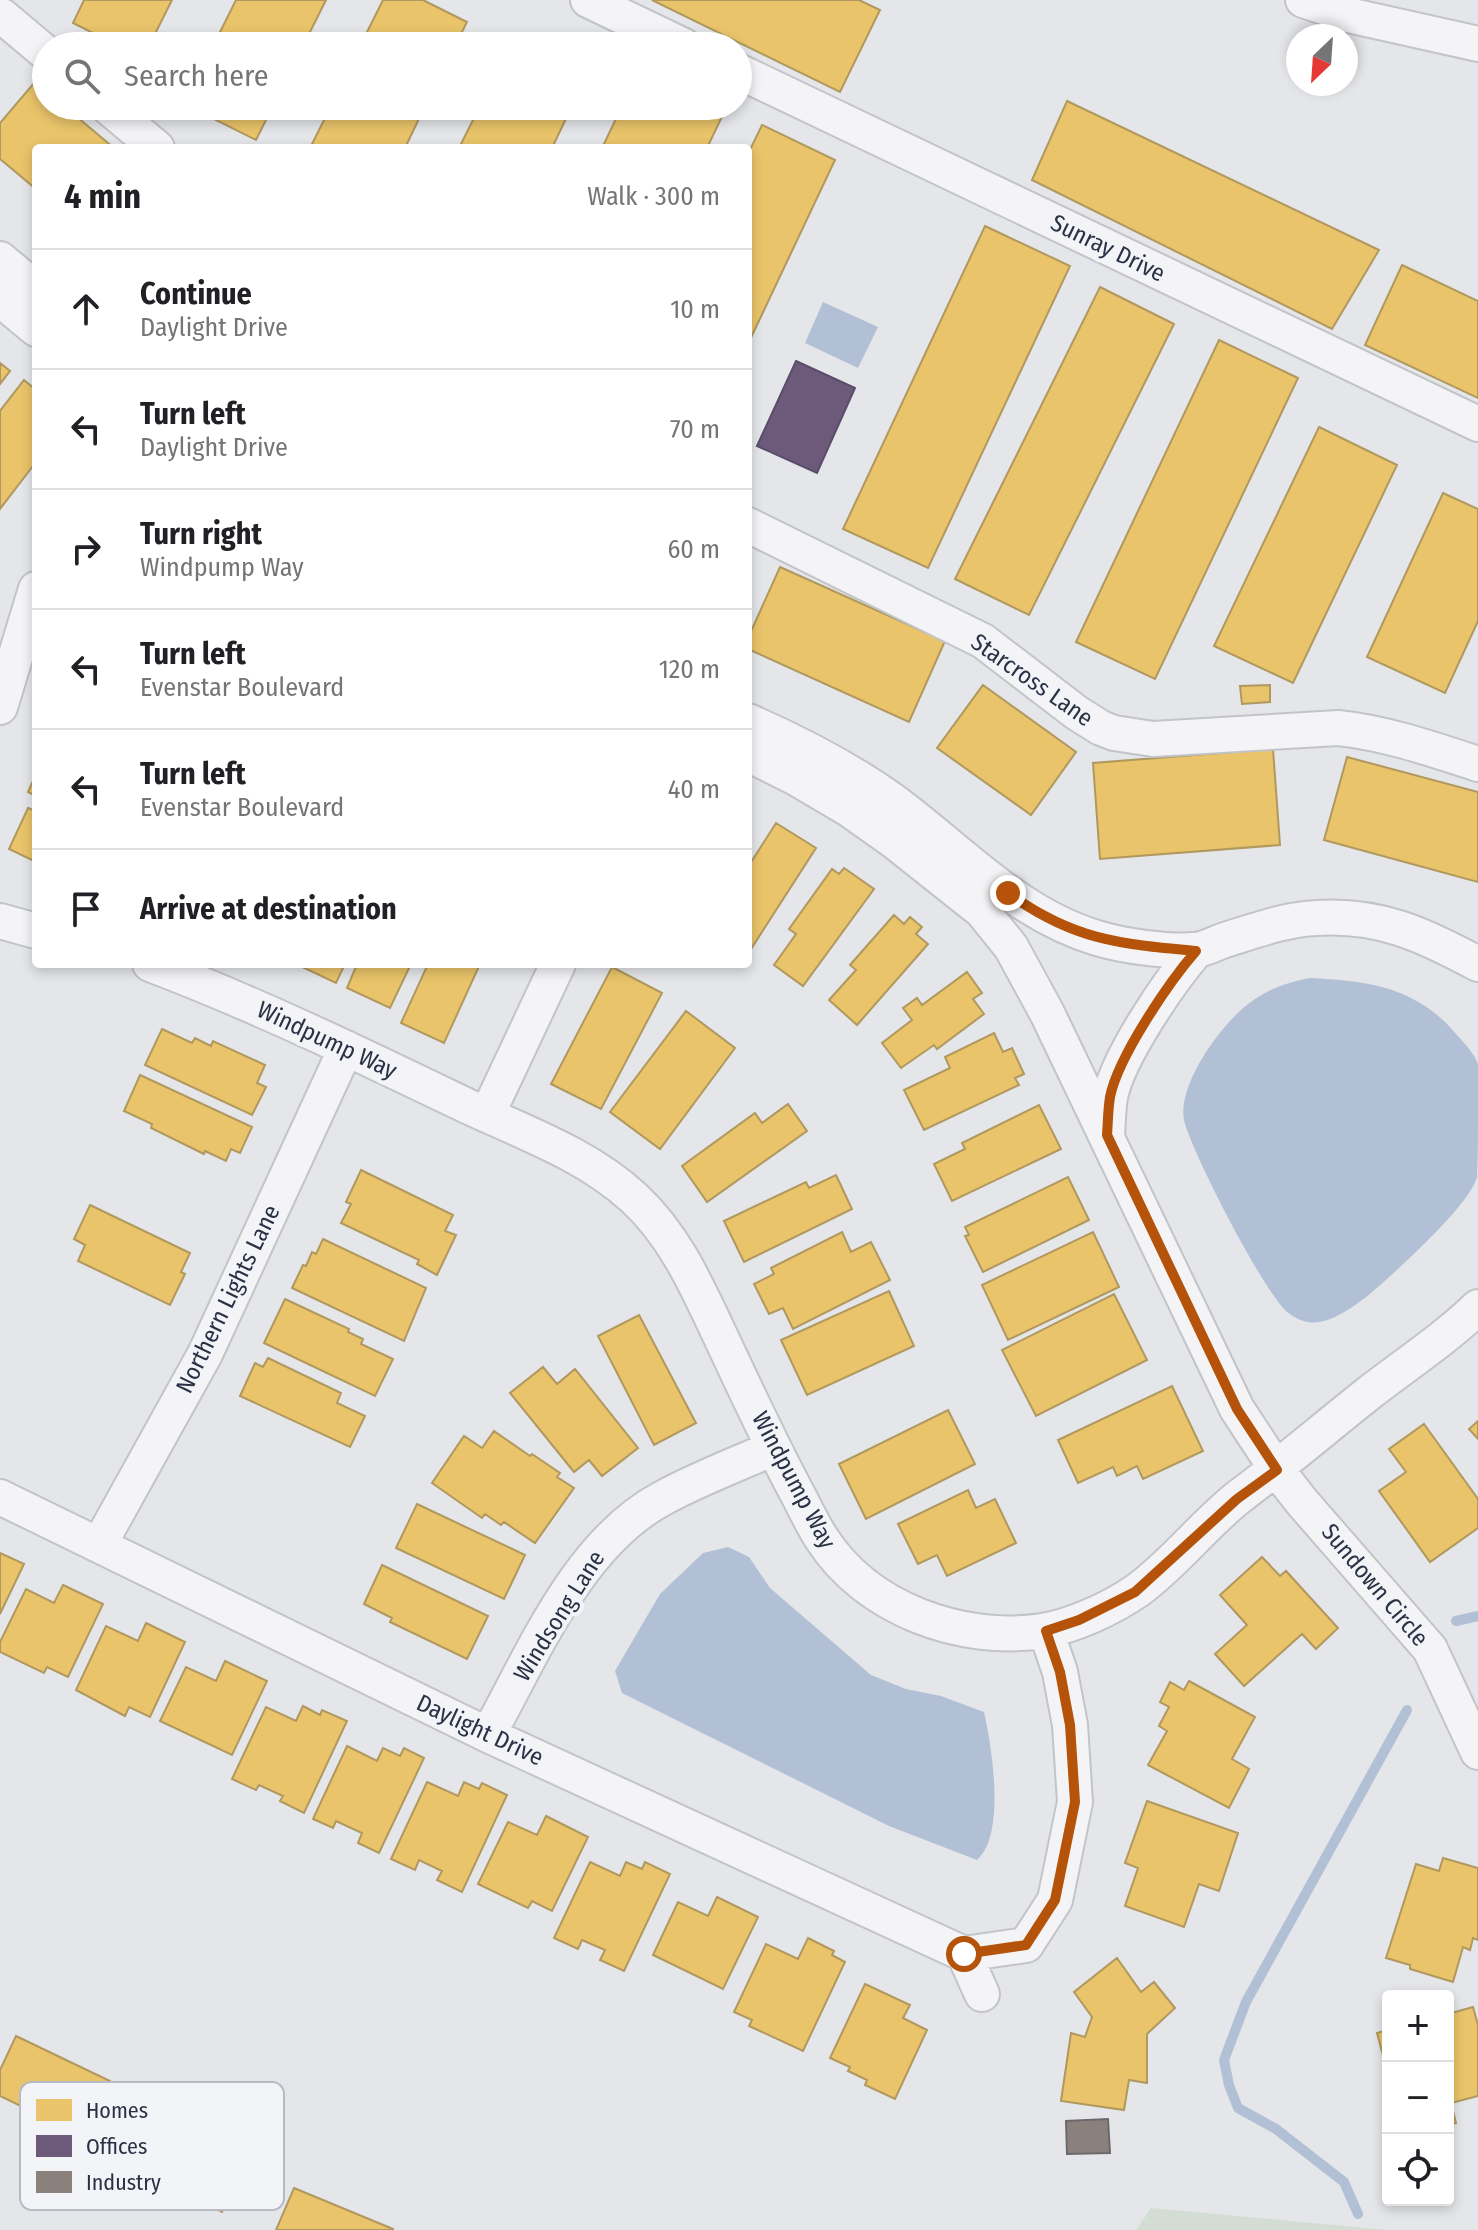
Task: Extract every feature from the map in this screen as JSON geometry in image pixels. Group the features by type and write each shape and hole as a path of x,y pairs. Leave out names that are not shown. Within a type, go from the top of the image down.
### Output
{"street":[{"path":"588,0 655,32"},
{"path":"1303,0 1348,15 1478,44"},
{"path":"2,16 32,41"},
{"name":"Sunray Drive","path":"752,78 1478,424"},
{"path":"124,120 152,144"},
{"path":"0,259 32,286"},
{"path":"0,299 32,326"},
{"name":"Starcross Lane","path":"752,534 983,641 1077,713 1114,733 1153,739 1338,728 1380,734 1478,764"},
{"path":"0,707 32,602"},
{"path":"752,723 837,764 871,786 1008,893 1058,924 1122,944 1196,951 1290,922 1347,918 1398,926 1425,935 1478,964"},
{"name":"Sundown Circle","path":"752,756 796,778 873,826 991,920 1025,971 1237,1409 1277,1470 1430,1649 1478,1752"},
{"path":"0,921 32,930"},
{"path":"1107,1135 1110,1098 1115,1081 1164,993 1196,951"},
{"name":"Windpump Way","path":"161,968 204,984 346,1048 577,1156 618,1184 655,1220 692,1276 774,1448 822,1539 851,1573 883,1598 907,1611 973,1630 1007,1634 1046,1631 1079,1620 1135,1592 1237,1499 1478,1307"},
{"path":"487,1115 556,968"},
{"name":"Northern Lights Lane","path":"99,1545 205,1354 346,1048"},
{"name":"Windsong Lane","path":"488,1735 562,1603 599,1548 623,1525 662,1498 774,1448"},
{"name":"Daylight Drive","path":"0,1497 488,1735 964,1954"},
{"path":"982,1994 964,1954 1026,1945 1055,1900 1075,1802 1070,1725 1060,1672 1046,1631"}],"shaded area":[{"path":"1151,2208 1387,2230 1136,2230"}],"water":[{"path":"823,302 878,327 858,368 805,343"},
{"path":"1310,978 1352,981 1408,997 1442,1019 1469,1048 1478,1064 1477,1178 1472,1189 1442,1226 1371,1293 1340,1315 1314,1322 1301,1320 1286,1311 1261,1277 1200,1160 1184,1120 1184,1105 1195,1070 1230,1021 1268,991"},
{"path":"728,1547 749,1557 770,1588 871,1675 906,1689 941,1696 984,1712 993,1768 994,1811 986,1848 977,1860 889,1826 622,1693 615,1671 660,1594 703,1553"}],"building: Homes":[{"path":"84,0 172,0 156,32 91,32 73,23"},
{"path":"236,0 326,0 310,32 220,32"},
{"path":"383,0 423,0 467,22 462,32 367,32"},
{"path":"652,0 859,0 880,10 840,92 752,49 752,32 717,32"},
{"path":"32,86 32,120 81,120 109,144 32,144 32,186 0,159 0,123"},
{"path":"1067,101 1379,250 1332,329 1032,180"},
{"path":"216,120 266,120 256,140"},
{"path":"324,120 418,120 407,144 312,144"},
{"path":"473,120 565,120 554,144 461,144"},
{"path":"615,120 720,120 709,144 604,144"},
{"path":"762,125 835,160 752,336 752,146"},
{"path":"985,226 1070,266 928,568 843,529"},
{"path":"1402,265 1478,301 1478,398 1365,345"},
{"path":"1100,287 1174,324 1029,615 955,579"},
{"path":"1219,340 1298,378 1155,679 1076,642"},
{"path":"0,363 10,371 0,384"},
{"path":"24,380 32,387 32,467 0,509 0,411"},
{"path":"1319,427 1397,465 1293,683 1214,646"},
{"path":"1443,493 1478,509 1478,621 1445,693 1367,657"},
{"path":"780,567 945,641 909,722 752,651 752,629"},
{"path":"983,685 1076,752 1031,815 937,748"},
{"path":"1270,685 1270,702 1242,704 1240,686"},
{"path":"1273,749 1280,845 1100,859 1093,763"},
{"path":"1347,757 1478,792 1478,882 1324,840"},
{"path":"28,808 32,810 32,860 9,849"},
{"path":"776,823 816,848 752,947 752,861"},
{"path":"844,868 874,889 803,986 774,965 796,934 789,929 832,869 839,874"},
{"path":"894,915 904,924 910,917 922,927 916,934 928,944 857,1025 829,1000 856,970 850,965"},
{"path":"304,968 343,968 336,983"},
{"path":"355,968 409,968 390,1008 347,988"},
{"path":"426,968 478,968 444,1043 401,1023"},
{"path":"611,968 662,993 601,1109 551,1084"},
{"path":"967,972 982,993 973,999 984,1014 937,1049 934,1045 901,1068 882,1043 912,1020 903,1008 917,998 922,1005"},
{"path":"686,1011 735,1048 660,1149 610,1112"},
{"path":"162,1029 192,1043 195,1038 211,1046 213,1041 265,1065 257,1083 266,1087 252,1115 145,1065"},
{"path":"994,1033 1003,1052 1012,1048 1024,1074 1015,1078 1019,1085 924,1130 904,1090 950,1068 945,1057"},
{"path":"140,1075 252,1127 240,1153 231,1149 226,1161 205,1151 204,1154 124,1111"},
{"path":"788,1104 807,1131 707,1202 682,1166 755,1113 762,1123"},
{"path":"1039,1105 1061,1149 952,1201 934,1164 965,1149 962,1143"},
{"path":"361,1170 453,1215 445,1231 456,1235 437,1275 417,1264 419,1260 341,1223 351,1204 346,1202"},
{"path":"836,1175 852,1209 744,1262 724,1221 806,1182 809,1188"},
{"path":"1068,1177 1089,1220 983,1272 965,1236 969,1235 965,1227"},
{"path":"90,1205 190,1253 181,1272 185,1274 170,1305 78,1261 85,1245 74,1239"},
{"path":"842,1232 851,1252 871,1242 890,1280 793,1329 783,1308 769,1314 754,1284 774,1274 771,1268"},
{"path":"1093,1232 1119,1287 1008,1340 982,1285"},
{"path":"323,1239 426,1288 404,1341 292,1288 303,1265 306,1266 312,1252 316,1254"},
{"path":"889,1291 914,1346 807,1395 781,1340"},
{"path":"1114,1294 1147,1360 1036,1416 1002,1350"},
{"path":"285,1299 349,1329 348,1332 363,1339 361,1344 393,1359 375,1396 264,1343"},
{"path":"639,1315 696,1423 654,1445 598,1336"},
{"path":"268,1358 341,1393 337,1403 365,1416 350,1447 240,1396 255,1363 263,1367"},
{"path":"543,1367 557,1384 575,1369 638,1448 602,1476 589,1460 574,1472 510,1393"},
{"path":"1172,1386 1203,1451 1143,1479 1137,1466 1117,1476 1113,1467 1078,1483 1058,1440"},
{"path":"948,1410 975,1464 866,1519 839,1464"},
{"path":"1478,1421 1478,1439 1469,1429"},
{"path":"1424,1424 1478,1499 1478,1528 1430,1562 1379,1491 1406,1472 1389,1449"},
{"path":"494,1431 560,1473 557,1477 574,1488 535,1543 504,1522 501,1525 485,1514 482,1518 432,1483 464,1436 482,1448"},
{"path":"968,1490 976,1508 995,1499 1016,1543 947,1576 937,1555 918,1564 898,1524"},
{"path":"417,1504 525,1555 504,1599 396,1548"},
{"path":"0,1553 24,1564 0,1614"},
{"path":"1262,1557 1280,1576 1286,1571 1338,1628 1316,1649 1302,1634 1244,1686 1215,1654 1247,1625 1220,1595"},
{"path":"382,1565 488,1616 467,1659 390,1622 392,1618 364,1604"},
{"path":"63,1585 103,1604 68,1677 47,1667 44,1673 0,1652 0,1642 26,1589 54,1603"},
{"path":"146,1623 185,1642 150,1717 129,1707 125,1716 76,1690 106,1626 138,1641"},
{"path":"225,1661 267,1681 232,1755 160,1721 186,1667 216,1681"},
{"path":"1189,1681 1255,1717 1232,1759 1249,1769 1229,1808 1148,1765 1167,1731 1159,1726 1169,1707 1160,1702 1170,1682 1184,1690"},
{"path":"303,1706 320,1715 322,1710 347,1721 304,1813 280,1801 283,1796 259,1785 256,1790 232,1779 266,1707 296,1721"},
{"path":"347,1746 377,1761 383,1748 400,1756 404,1748 424,1758 379,1853 358,1843 362,1833 336,1821 333,1828 313,1819"},
{"path":"427,1782 458,1796 464,1782 479,1789 482,1783 507,1795 462,1892 437,1880 442,1871 419,1860 415,1870 391,1859"},
{"path":"1147,1801 1238,1833 1219,1891 1199,1884 1184,1927 1125,1906 1138,1868 1125,1863"},
{"path":"546,1816 588,1837 552,1911 532,1901 528,1908 478,1884 508,1822 537,1835"},
{"path":"1443,1858 1478,1868 1478,1940 1473,1938 1470,1950 1463,1947 1453,1982 1386,1958 1416,1864 1439,1871"},
{"path":"590,1862 620,1876 626,1862 642,1869 645,1862 670,1874 624,1971 600,1960 605,1950 582,1940 578,1949 554,1938"},
{"path":"717,1897 758,1917 723,1989 653,1955 678,1902 708,1916"},
{"path":"808,1938 834,1951 832,1955 845,1962 803,2051 749,2026 752,2020 734,2012 766,1944 798,1959"},
{"path":"1117,1958 1141,1992 1154,1982 1175,2008 1147,2034 1147,2083 1129,2080 1124,2110 1061,2101 1071,2033 1085,2037 1092,2017 1074,1992"},
{"path":"865,1984 910,2005 903,2018 927,2030 895,2099 865,2085 867,2080 848,2071 850,2067 830,2058"},
{"path":"1473,2007 1478,2025 1478,2096 1454,2102 1454,2062 1454,2012"},
{"path":"1382,2032 1382,2052 1377,2033"},
{"path":"16,2036 110,2081 20,2082 20,2106 0,2096 0,2070"},
{"path":"294,2188 393,2229 393,2230 276,2230"}],"building: Offices":[{"path":"796,361 855,388 817,473 757,446"}],"building: Industry":[{"path":"1108,2119 1110,2153 1067,2154 1066,2121"}],"waterway":[{"path":"1456,1621 1478,1616"},
{"path":"1358,2214 1344,2182 1276,2129 1238,2108 1224,2060 1246,2002 1407,1710"}],"route":[{"path":"964,1954 1026,1945 1055,1900 1075,1802 1070,1725 1060,1672 1046,1631 1079,1620 1135,1592 1237,1499 1277,1470 1237,1409 1107,1135 1110,1098 1115,1081 1164,993 1196,951 1122,944 1097,938 1058,924 1008,893"}]}
